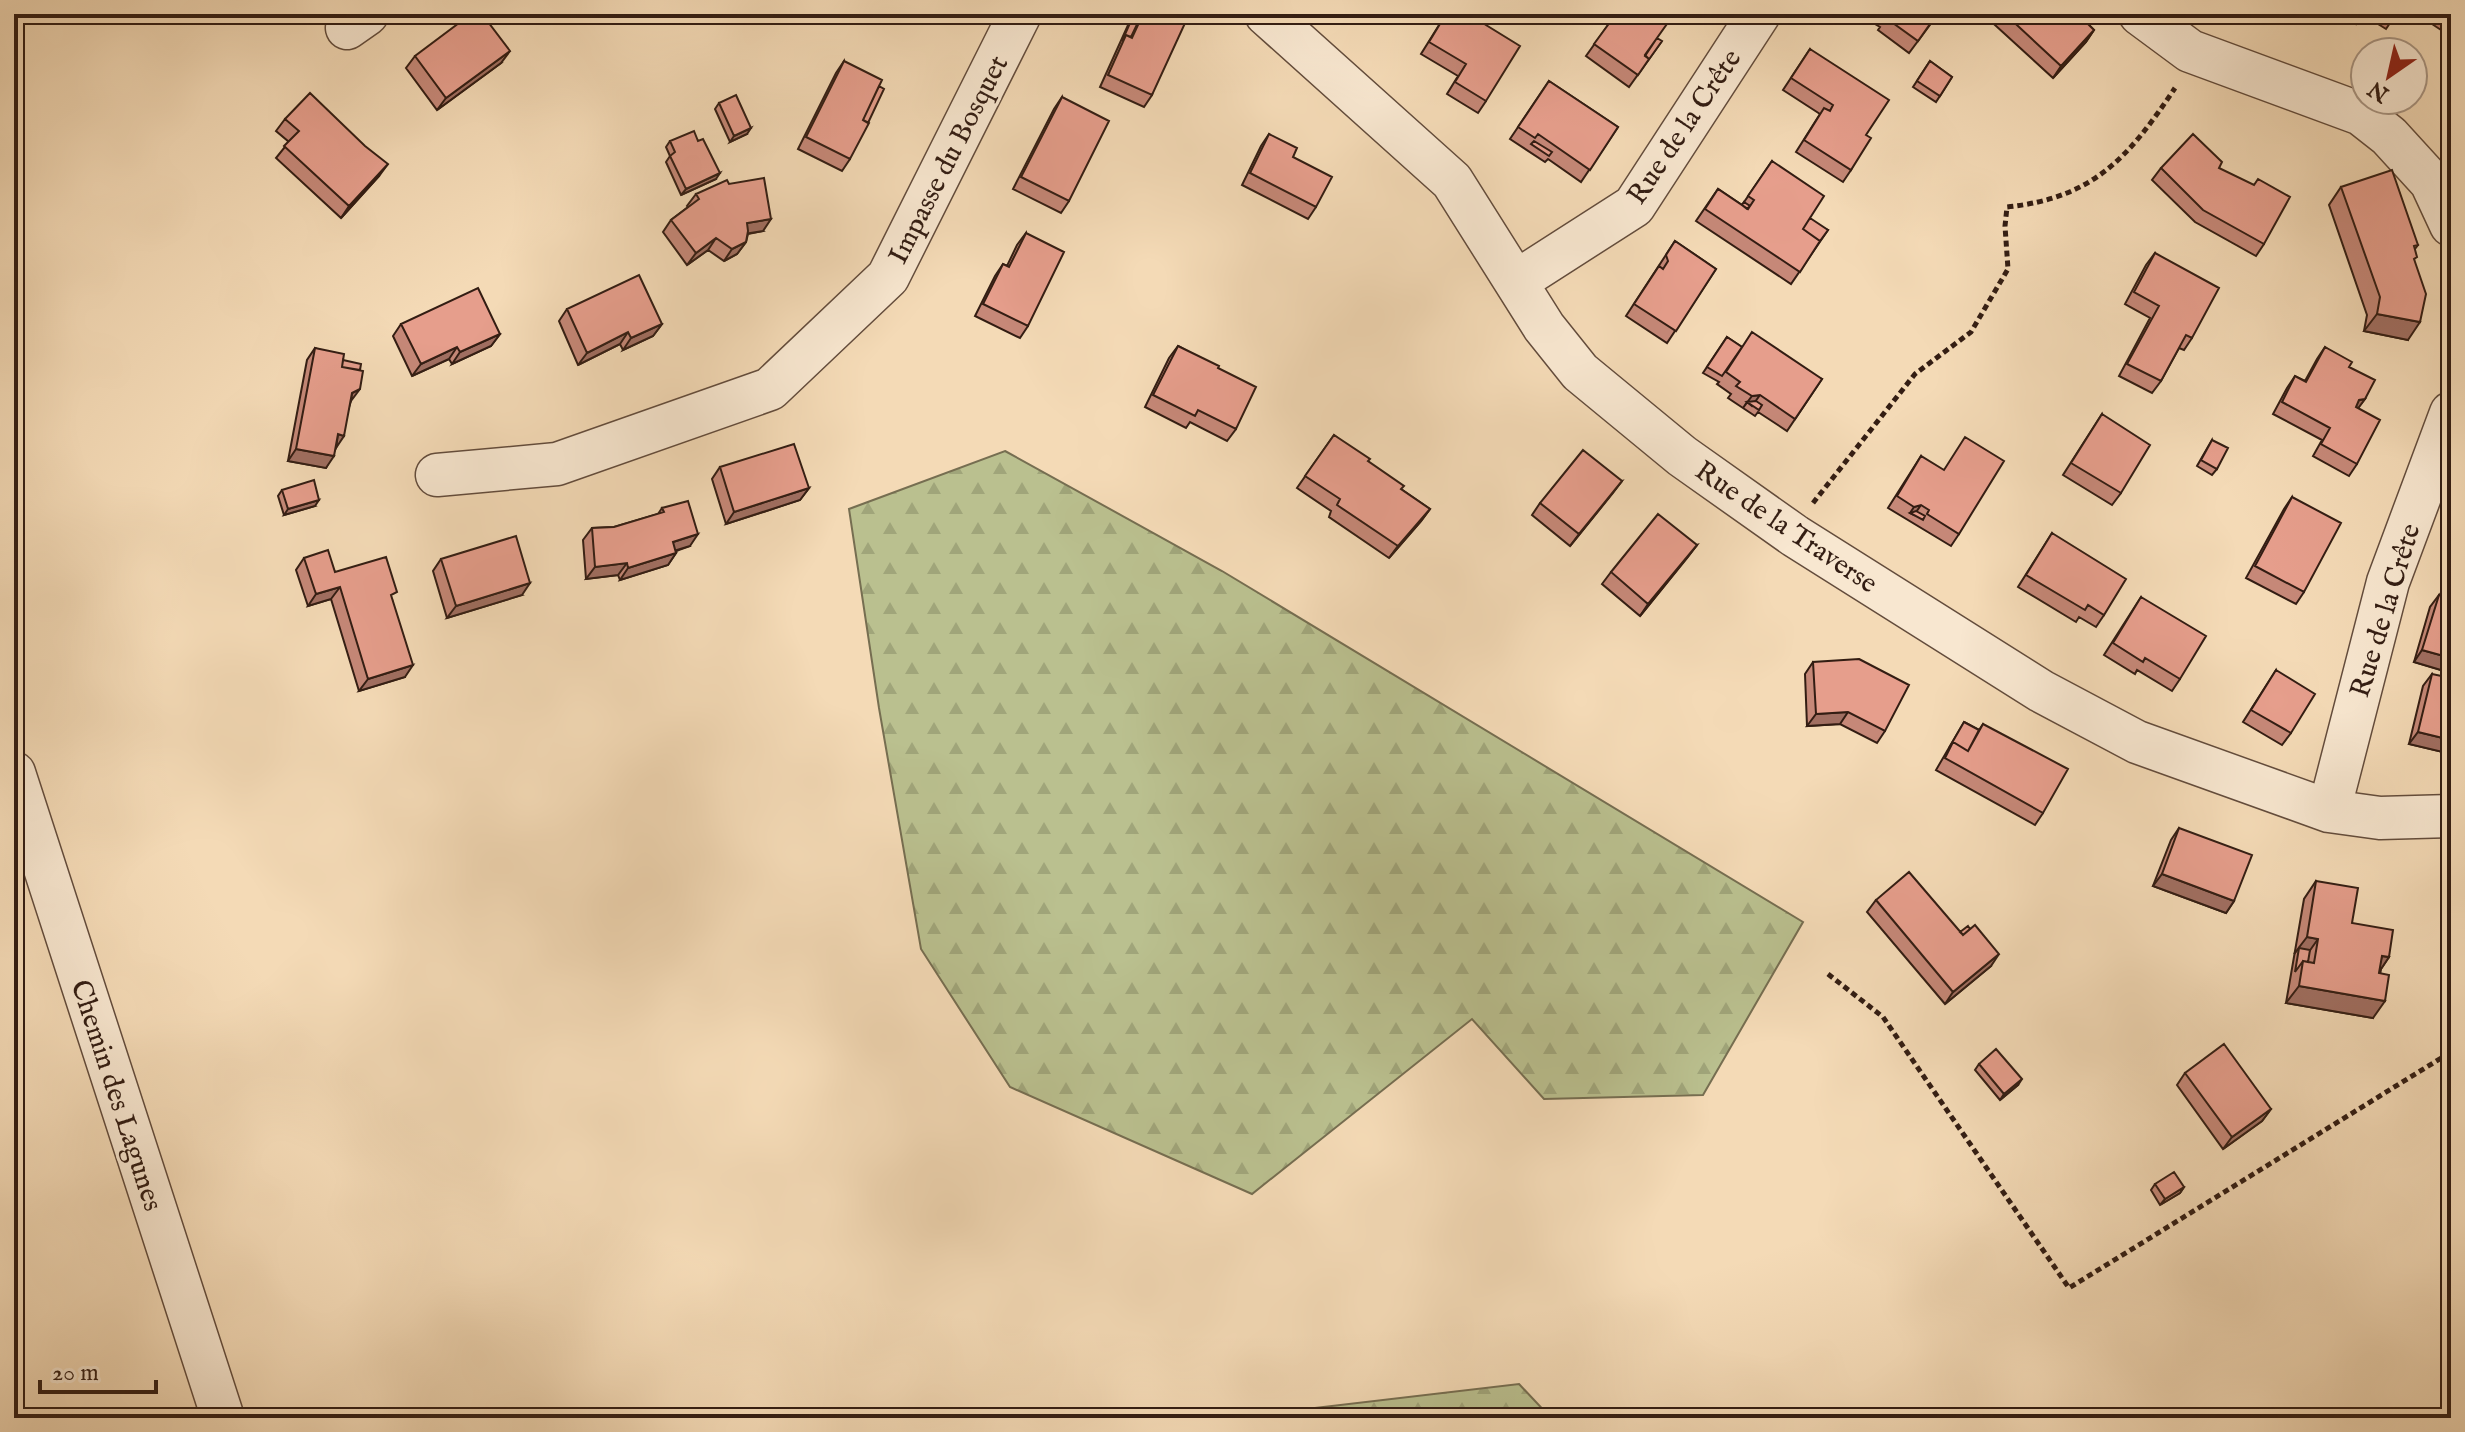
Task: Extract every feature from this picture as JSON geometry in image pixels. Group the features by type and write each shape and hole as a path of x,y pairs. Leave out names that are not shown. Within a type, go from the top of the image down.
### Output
{"street":[{"name":"Impasse du Bosquet","path":"437,475 557,464 770,389 888,277 1020,14"},
{"name":"Rue de la Traverse","path":"1267,14 1452,181 1544,327 1580,372 1682,456 1791,533 2041,691 2137,742 2329,811 2380,818 2451,816"},
{"name":"Rue de la Crête","path":"1517,281 1634,206 1759,14"},
{"path":"2140,14 2190,51 2361,114 2389,136 2431,182 2451,225"},
{"name":"Rue de la Crête","path":"2329,811 2388,582 2451,413"},
{"name":"Chemin des Lagunes","path":"14,773 223,1418"}],"path":[{"path":"1791,533 1915,374 1971,332 2008,269 2007,207 2041,203 2098,179 2147,131 2198,54"},
{"path":"1828,974 1883,1017 2069,1288 2451,1052"}],"green space":[{"path":"1005,451 1222,571 1803,922 1703,1095 1544,1099 1472,1019 1252,1194 1010,1087 921,949 879,708 849,509"},
{"path":"1519,1384 1551,1418 1229,1418"}],"building":[{"path":"471,14 482,14 510,51 446,98 415,56"},
{"path":"1134,14 1142,14 1131,37 1126,35 1122,41"},
{"path":"1143,14 1171,14 1186,21 1152,95 1108,75 1126,35 1132,38"},
{"path":"1446,14 1468,14 1520,46 1486,101 1455,82 1466,64 1429,42"},
{"path":"1616,14 1674,14 1645,55 1649,59 1638,75 1594,44"},
{"path":"1886,14 1937,14 1918,41 1886,18"},
{"path":"2005,14 2078,14 2094,30 2061,66"},
{"path":"2430,14 2445,14 2450,18 2446,24"},
{"path":"1657,38 1662,41 1645,65 1649,59 1645,56"},
{"path":"1810,49 1889,100 1866,135 1871,138 1851,170 1804,140 1824,108 1830,111 1833,105 1791,78"},
{"path":"844,61 882,80 863,120 869,123 850,159 806,137"},
{"path":"1930,61 1952,77 1940,96 1917,81"},
{"path":"1549,81 1618,127 1590,170 1538,134 1535,138 1518,127"},
{"path":"879,86 884,89 868,123 863,120"},
{"path":"310,93 388,164 349,206 284,146 299,131 285,119"},
{"path":"736,95 751,128 734,136 719,103"},
{"path":"1062,97 1109,121 1069,201 1021,177"},
{"path":"694,131 698,141 703,139 720,173 686,189 670,156 675,152 670,141"},
{"path":"1269,134 1297,148 1293,157 1332,177 1316,207 1250,173"},
{"path":"2193,134 2222,162 2219,168 2254,185 2258,179 2290,197 2264,244 2203,210 2161,168"},
{"path":"1534,141 1552,152 1549,156 1531,144"},
{"path":"1772,161 1824,196 1803,229 1820,241 1800,272 1705,209 1718,189 1748,209 1754,200 1748,196"},
{"path":"2392,170 2418,245 2414,246 2417,257 2414,259 2426,294 2420,322 2377,314 2380,297 2341,187"},
{"path":"764,178 771,219 747,223 746,242 732,249 716,238 696,253 671,220 699,199 696,194 727,180 729,184"},
{"path":"1810,218 1828,230 1820,241 1803,229"},
{"path":"1026,233 1064,252 1028,326 983,304 1003,264 1009,267"},
{"path":"1675,241 1716,269 1676,331 1634,304 1659,266 1663,269 1668,261 1666,255"},
{"path":"2155,253 2219,288 2192,338 2186,335 2161,381 2127,364 2159,306 2134,292"},
{"path":"639,275 662,324 631,338 628,332 587,353 567,309"},
{"path":"478,288 500,334 460,352 457,347 421,364 401,324"},
{"path":"1752,332 1822,379 1795,419 1760,395 1752,396 1736,386 1740,382 1726,372"},
{"path":"1727,337 1742,347 1722,376 1707,367"},
{"path":"1178,346 1256,387 1236,429 1198,410 1195,416 1153,395"},
{"path":"2325,347 2352,362 2349,367 2375,380 2365,399 2359,400 2356,407 2380,420 2357,464 2321,444 2330,428 2282,402 2295,376 2306,382"},
{"path":"315,348 344,354 342,367 363,371 360,389 352,393 344,436 338,434 334,456 296,449"},
{"path":"343,360 361,364 360,370 342,367"},
{"path":"1756,401 1762,405 1759,410 1747,402"},
{"path":"2102,414 2150,445 2121,493 2071,463"},
{"path":"1334,435 1370,459 1368,461 1404,486 1401,489 1430,509 1398,546 1337,505 1340,499 1305,476"},
{"path":"1965,437 2004,461 1959,534 1927,514 1929,510 1921,505 1914,507 1897,496 1921,456 1944,470"},
{"path":"2212,440 2228,448 2217,469 2201,460"},
{"path":"794,444 809,488 734,512 720,467"},
{"path":"1583,450 1622,481 1579,534 1540,503"},
{"path":"314,480 319,500 288,509 282,490"},
{"path":"2292,497 2341,523 2304,592 2255,566"},
{"path":"688,501 698,534 673,542 676,553 628,568 627,563 595,567 592,528 614,527 664,512 662,508"},
{"path":"1916,511 1925,516 1923,520 1910,513"},
{"path":"1658,514 1697,545 1648,604 1611,572"},
{"path":"2052,533 2126,579 2104,615 2088,605 2085,610 2026,575"},
{"path":"516,536 530,583 456,606 441,559"},
{"path":"328,550 335,572 386,557 397,592 391,595 413,665 368,679 340,587 316,594 304,558"},
{"path":"2439,595 2451,598 2451,658 2422,650"},
{"path":"2141,597 2206,636 2180,679 2145,658 2143,662 2113,643"},
{"path":"1859,659 1909,685 1885,731 1848,712 1816,714 1813,662"},
{"path":"2276,670 2315,694 2291,733 2251,710"},
{"path":"2432,674 2451,678 2451,740 2418,732"},
{"path":"1964,722 1979,730 1968,751 1953,742 1949,748"},
{"path":"1983,724 2068,769 2043,813 1945,758 1953,742 1968,751"},
{"path":"2179,828 2252,855 2234,901 2162,874"},
{"path":"1909,872 1963,935 1975,925 1999,954 1953,992 1876,900"},
{"path":"2316,881 2358,888 2352,923 2393,930 2389,957 2382,956 2379,973 2389,975 2385,1001 2299,986 2303,961 2314,963 2318,939 2307,937"},
{"path":"2299,948 2310,950 2308,962 2303,961 2295,972"},
{"path":"2224,1044 2271,1109 2232,1137 2185,1073"},
{"path":"1996,1049 2022,1079 2004,1094 1979,1064"},
{"path":"2174,1172 2184,1187 2165,1199 2155,1184"}]}
